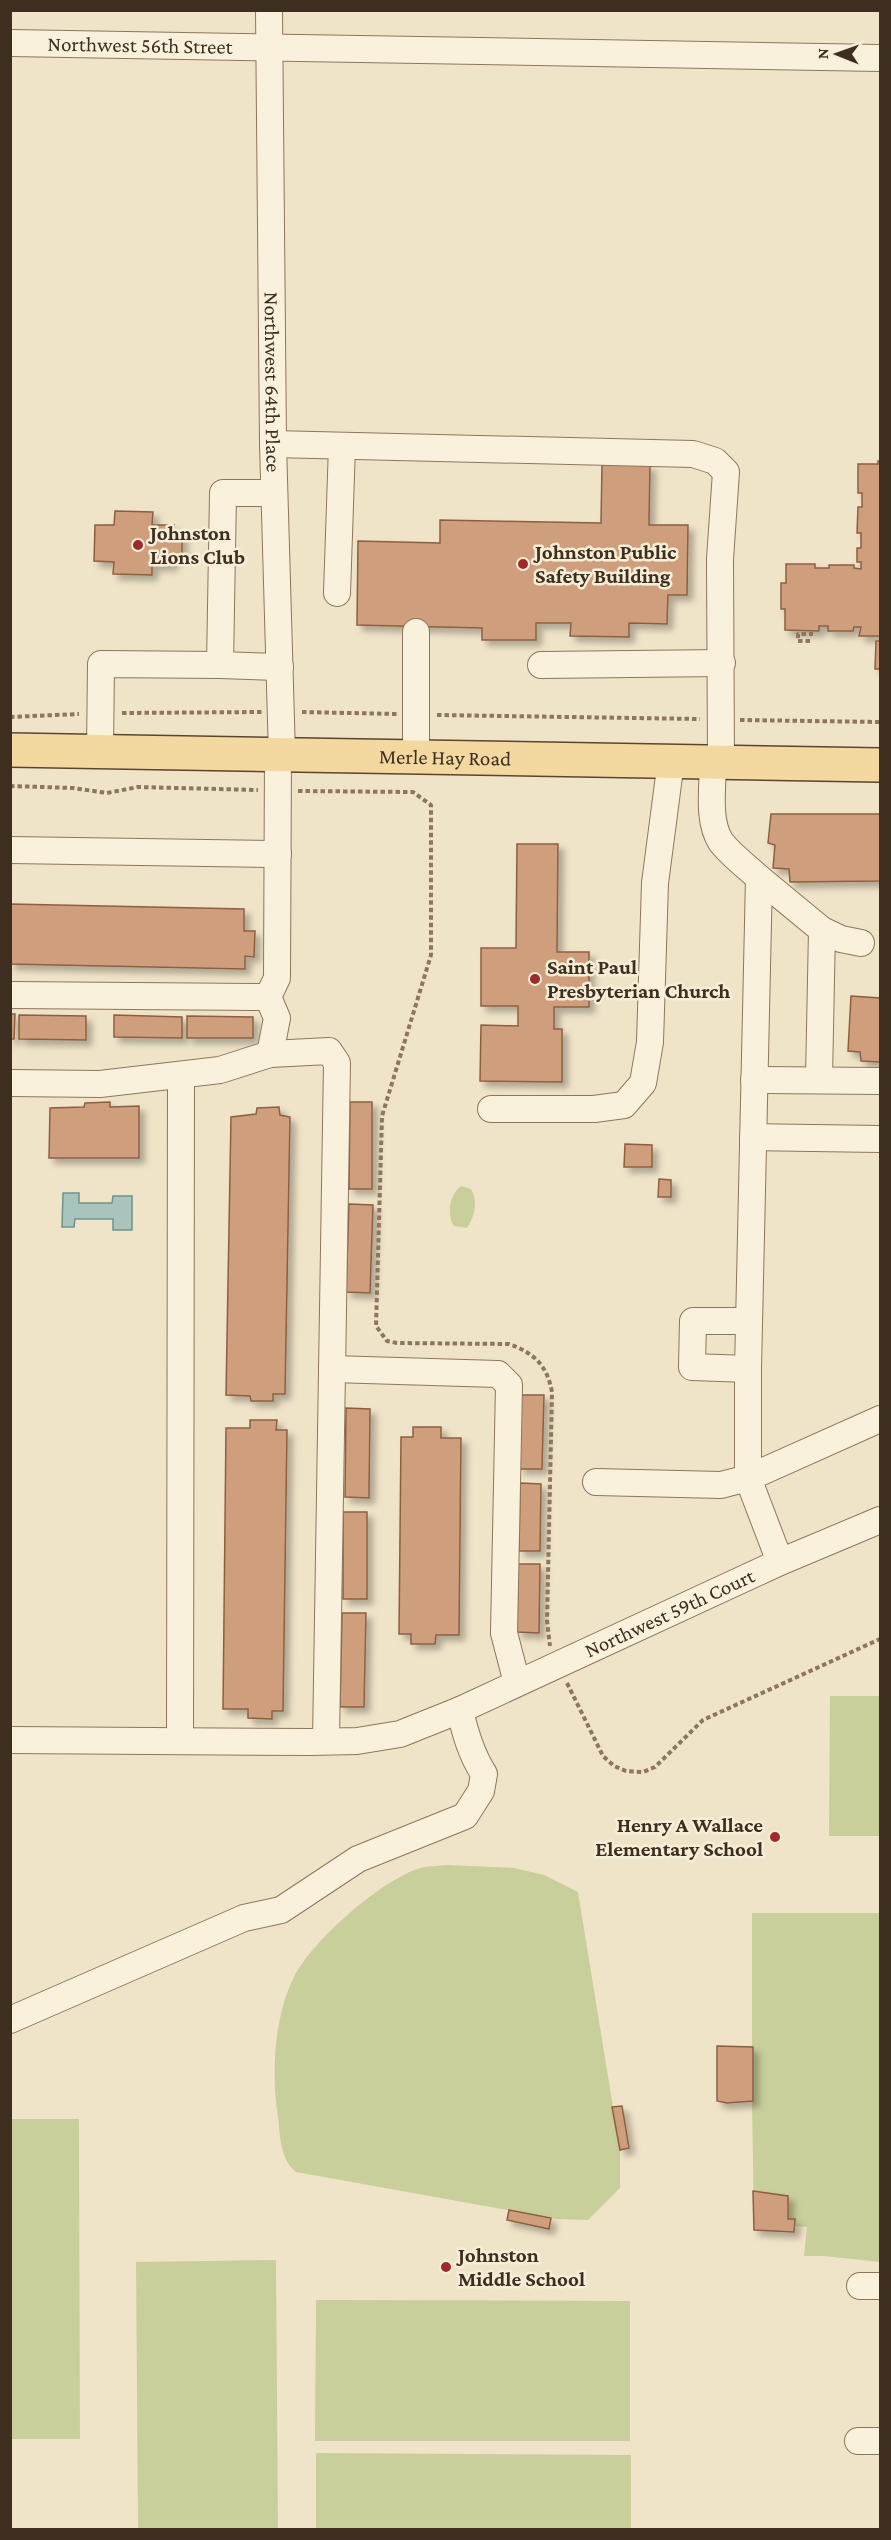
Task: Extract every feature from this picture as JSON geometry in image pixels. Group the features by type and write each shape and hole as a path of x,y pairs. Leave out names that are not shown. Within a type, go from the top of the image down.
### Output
{"main road":[{"name":"Merle Hay Road","path":"10,750 880,765"}],"street":[{"name":"Northwest 64th Place","path":"268,997 277,978 278,790 281,712 273,444 269,10"},
{"name":"Northwest 56th Street","path":"10,43 880,58"},
{"path":"273,444 693,454 715,461 726,472 720,560 722,663 721,720 713,813 716,830 721,841 759,878 822,930 841,939 861,943"},
{"path":"337,593 342,446"},
{"path":"220,665 223,493 274,493"},
{"path":"416,632 416,757"},
{"path":"541,665 722,663"},
{"path":"100,752 101,664 280,667"},
{"path":"491,1109 594,1109 624,1106 644,1083 650,1042 655,883 671,761"},
{"path":"10,850 278,854"},
{"path":"759,878 748,1369 748,1478 780,1563"},
{"path":"819,1080 822,930"},
{"path":"10,995 268,997 277,1018 270,1054"},
{"path":"10,1083 100,1084 181,1075 220,1070 270,1054 328,1051 337,1063 326,1741"},
{"path":"180,1741 181,1075"},
{"path":"754,1080 880,1081"},
{"path":"753,1137 880,1139"},
{"path":"748,1369 692,1367 693,1321 749,1321"},
{"path":"332,1370 498,1374 509,1385 504,1633 517,1683"},
{"path":"596,1482 721,1485 748,1478 880,1419"},
{"name":"Northwest 59th Court","path":"10,1740 357,1741 400,1734 460,1710 780,1563 880,1520"},
{"path":"10,2020 244,1918 281,1910 358,1859 465,1816 480,1791 486,1775 475,1760 460,1710"}],"path":[{"path":"10,717 100,713 281,712 880,722"},
{"path":"10,786 73,788 107,793 138,788 413,792 430,806 431,955 382,1116 376,1326 387,1341 397,1343 509,1344 524,1349 544,1366 552,1392 547,1621 548,1640 558,1665"},
{"path":"573,1694 603,1756 614,1766 626,1771 643,1772 655,1767 703,1720 880,1639"}],"green space":[{"path":"461,1186 471,1189 475,1203 474,1214 467,1228 454,1226 450,1216 452,1199"},
{"path":"830,1696 880,1696 880,1836 829,1836"},
{"path":"447,1865 514,1868 544,1875 578,1892 620,2150 620,2188 588,2220 557,2219 296,2172 284,2154 276,2101 276,2046 282,2009 294,1977 316,1946 368,1898 386,1885 420,1868"},
{"path":"752,1913 880,1913 880,2262 804,2256 807,2227 795,2226 794,2232 754,2230 752,2101 727,2103 717,2101 717,2046 752,2046"},
{"path":"11,2119 79,2119 80,2439 11,2439"},
{"path":"276,2260 278,2529 138,2529 136,2262"},
{"path":"316,2300 630,2301 630,2441 315,2441"},
{"path":"316,2453 631,2455 631,2529 316,2529"}],"water":[{"path":"63,1193 79,1193 79,1203 112,1203 113,1196 132,1196 132,1230 113,1230 113,1219 75,1219 74,1227 62,1227"}],"building":[{"path":"880,461 880,636 859,636 861,627 854,627 853,631 828,631 828,626 819,626 819,631 785,630 785,609 781,609 781,583 786,583 786,564 815,564 815,568 829,568 829,565 854,565 854,568 861,569 861,562 857,562 857,548 861,548 861,533 857,533 858,507 862,507 862,493 858,493 858,464 878,464"},
{"name":"Johnston Public Safety Building","path":"602,464 650,465 649,525 688,525 687,595 668,595 667,624 629,623 629,637 570,636 571,623 536,623 536,640 482,640 482,628 357,625 358,541 440,543 440,520 601,523"},
{"name":"Johnston Lions Club","path":"115,511 153,512 152,525 174,525 174,533 182,532 182,557 172,557 172,565 152,565 152,575 113,574 114,562 94,561 95,525 114,525"},
{"path":"876,641 880,641 880,669 875,669"},
{"path":"771,814 880,814 880,881 790,882 789,869 773,868 775,845 768,843"},
{"name":"Saint Paul Presbyterian Church","path":"517,844 558,844 557,952 589,952 589,1007 554,1007 554,1029 562,1029 562,1082 480,1081 481,1025 518,1026 518,1006 481,1006 481,948 516,948"},
{"path":"10,904 244,909 244,931 255,931 254,957 245,956 245,969 10,964"},
{"path":"851,996 880,998 880,1062 861,1061 860,1052 848,1051"},
{"path":"10,1014 15,1014 14,1039 10,1039"},
{"path":"19,1015 86,1016 86,1040 19,1039"},
{"path":"114,1015 182,1017 182,1038 114,1037"},
{"path":"187,1016 253,1017 253,1038 187,1038"},
{"path":"110,1102 110,1107 139,1106 139,1158 49,1158 50,1108 84,1107 85,1103"},
{"path":"350,1102 372,1102 372,1189 349,1189"},
{"path":"279,1107 280,1115 290,1117 285,1394 273,1394 273,1401 251,1401 250,1396 226,1395 231,1117 256,1114 257,1108"},
{"path":"625,1144 652,1145 652,1167 624,1167"},
{"path":"659,1179 671,1180 671,1197 658,1197"},
{"path":"349,1204 373,1205 370,1293 346,1292"},
{"path":"521,1395 544,1395 542,1469 519,1469"},
{"path":"346,1408 370,1409 369,1498 345,1497"},
{"path":"250,1420 277,1420 276,1430 287,1430 283,1711 272,1711 272,1719 248,1718 248,1709 223,1709 226,1428 250,1428"},
{"path":"413,1427 441,1427 441,1438 461,1438 459,1635 436,1635 435,1644 411,1644 411,1634 399,1634 401,1437 413,1437"},
{"path":"520,1483 541,1484 540,1551 519,1551"},
{"path":"343,1512 367,1512 367,1599 343,1599"},
{"path":"518,1564 540,1564 539,1633 517,1632"},
{"path":"342,1613 366,1613 364,1707 340,1707"},
{"path":"717,2046 753,2047 753,2101 727,2103 717,2101"},
{"path":"622,2106 629,2148 620,2150 612,2107"},
{"path":"753,2191 788,2196 788,2219 795,2219 794,2232 754,2230"},
{"path":"509,2210 551,2218 549,2229 507,2220"}],"place":[{"name":"Johnston Lions Club","path":"138,545"},
{"name":"Johnston Public Safety Building","path":"523,564"},
{"name":"Saint Paul Presbyterian Church","path":"535,979"},
{"name":"Henry A Wallace Elementary School","path":"775,1837"},
{"name":"Johnston Middle School","path":"446,2267"}]}
